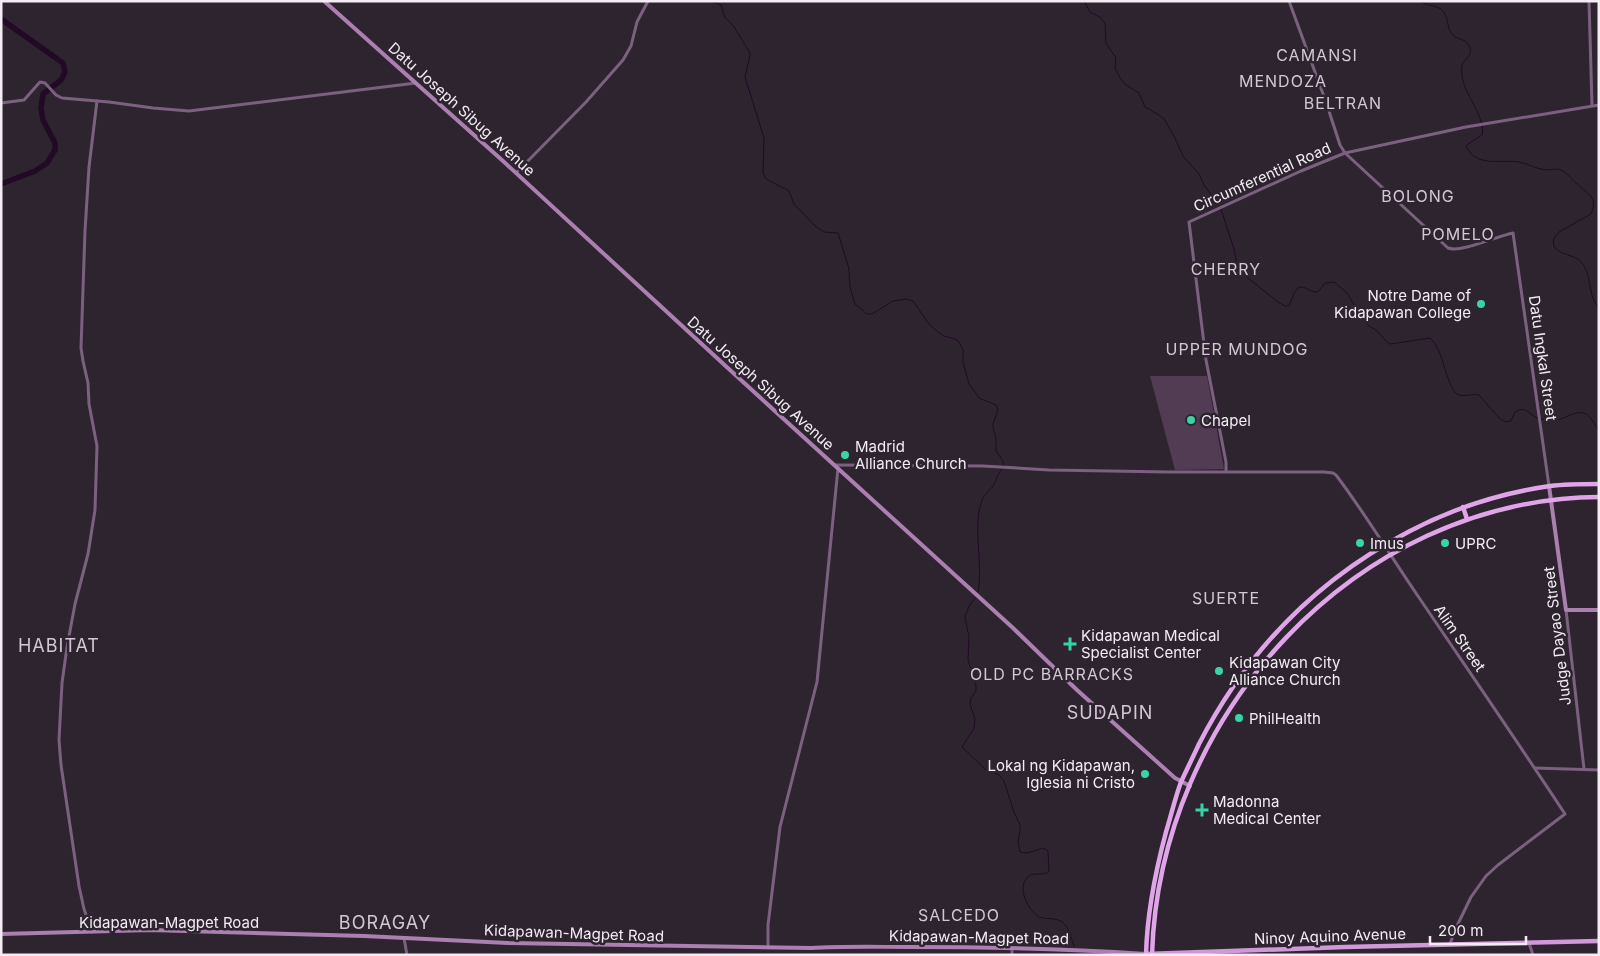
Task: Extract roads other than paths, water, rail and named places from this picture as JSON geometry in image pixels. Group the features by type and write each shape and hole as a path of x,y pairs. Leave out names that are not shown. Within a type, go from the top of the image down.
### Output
{"highway":[{"path":"1146,954 1152,890 1181,782 1221,704 1244,671 1293,614 1349,567 1385,544 1433,519 1499,496 1549,486 1599,484"},
{"path":"1152,954 1158,891 1170,842 1190,786 1211,741 1229,709 1277,648 1310,613 1356,576 1392,554 1467,520 1551,500 1599,497"},
{"path":"1463,507 1467,520"},
{"path":"1152,890 1158,891"}],"main road":[{"name":"Datu Joseph Sibug Avenue","path":"324,1 516,173 1019,634 1077,690 1181,782 1190,786"},
{"name":"Judge Dayao Street","path":"1549,486 1566,610"},
{"path":"1566,610 1599,610"},
{"name":"Kidapawan-Magpet Road","path":"1,934 150,930 560,944 768,948 1012,948 1146,954"},
{"name":"Ninoy Aquino Avenue","path":"1146,954 1450,944 1599,942"}],"street":[{"path":"516,173 586,102 626,56 631,46 637,22 648,1"},
{"path":"1289,1 1340,145 1345,153"},
{"path":"1589,1 1592,105"},
{"path":"1,103 24,100 37,84 43,82 56,95 62,98 167,110 197,111 416,83"},
{"path":"92,932 79,886 59,740 67,647 75,604 88,554 95,510 97,446 81,348 85,223 89,167 97,101"},
{"name":"Circumferential Road","path":"1226,471 1226,462 1203,340 1188,222 1345,153 1466,127 1599,105"},
{"name":"Datu Ingkal Street","path":"1345,153 1448,248 1457,250 1513,233 1549,486"},
{"path":"768,948 768,925 780,827 817,682 836,467 983,466 1145,471 1226,471"},
{"name":"Alim Street","path":"1226,471 1324,472 1336,475 1392,554 1564,814 1486,876 1471,897 1450,944"},
{"name":"Judge Dayao Street","path":"1566,610 1584,769"},
{"path":"1535,768 1599,770"},
{"path":"404,938 407,955"},
{"path":"1529,942 1533,955"},
{"path":"1012,948 1012,955"}],"waterway":[{"path":"711,1 721,5 725,18 733,25 750,53 745,77 764,138 763,173 766,179 789,191 794,204 815,226 824,232 838,233 849,269 850,287 855,304 867,314 872,314 893,301 906,299 913,301 929,324 944,336 959,342 963,350 963,362 969,384 979,398 996,405 998,410 993,428 996,438 996,451 1003,461 1003,465"},
{"path":"1084,1 1090,12 1100,17 1105,23 1106,43 1116,58 1115,68 1120,78 1126,85 1139,93 1145,107 1164,119 1183,156 1199,174 1204,185 1219,205"},
{"path":"1421,1 1443,11 1451,32 1455,37 1467,43 1470,48 1470,54 1462,65 1462,77 1479,115 1482,129 1482,135 1466,146 1470,153 1482,160 1512,161 1546,170 1561,170 1587,192 1592,199 1593,208 1591,214 1559,232 1554,238 1553,244 1556,249 1578,259 1584,266 1592,297 1599,309"},
{"path":"1,19 63,63 65,72 61,80 43,94 41,108 43,120 55,143 55,150 47,163 35,171 1,184"},
{"path":"1221,209 1234,249 1238,270 1278,302 1289,306 1294,293 1299,287 1318,292 1325,283 1334,282 1347,293 1369,326 1376,330 1390,344 1430,338 1439,351 1451,386 1455,392 1459,395 1479,395 1499,418 1505,422 1511,421 1515,412 1521,410 1526,410 1535,417 1549,420 1584,413 1589,416 1599,431"},
{"path":"978,592 980,569 978,520 980,508 983,498 993,486 1002,469"},
{"path":"975,598 969,606 965,617 969,637 968,660 976,686 976,691 971,698 970,704 975,719 974,728 962,747 987,771 999,775 1004,781 1020,825 1018,842 1020,852 1027,853 1043,848 1048,851 1049,871 1044,874 1030,875 1025,881 1023,892 1035,914 1039,917 1060,920 1064,924 1070,933 1074,946"}],"place":[{"name":"Notre Dame of Kidapawan College","path":"1481,304"},
{"name":"Chapel","path":"1191,420"},
{"name":"Madrid Alliance Church","path":"845,455"},
{"name":"Imus","path":"1360,543"},
{"name":"UPRC","path":"1445,543"},
{"name":"Kidapawan Medical Specialist Center","path":"1070,644"},
{"name":"Kidapawan City Alliance Church","path":"1219,671"},
{"name":"PhilHealth","path":"1239,718"},
{"name":"Lokal ng Kidapawan, Iglesia ni Cristo","path":"1145,774"},
{"name":"Madonna Medical Center","path":"1202,810"}],"district":[{"name":"CAMANSI","path":"1317,55"},
{"name":"MENDOZA","path":"1283,81"},
{"name":"BELTRAN","path":"1343,103"},
{"name":"BOLONG","path":"1418,196"},
{"name":"POMELO","path":"1458,234"},
{"name":"CHERRY","path":"1226,269"},
{"name":"UPPER MUNDOG","path":"1237,349"},
{"name":"SUERTE","path":"1226,598"},
{"name":"HABITAT","path":"59,645"},
{"name":"OLD PC BARRACKS","path":"1052,674"},
{"name":"SUDAPIN","path":"1110,712"},
{"name":"SALCEDO","path":"959,915"},
{"name":"BORAGAY","path":"385,922"}]}
